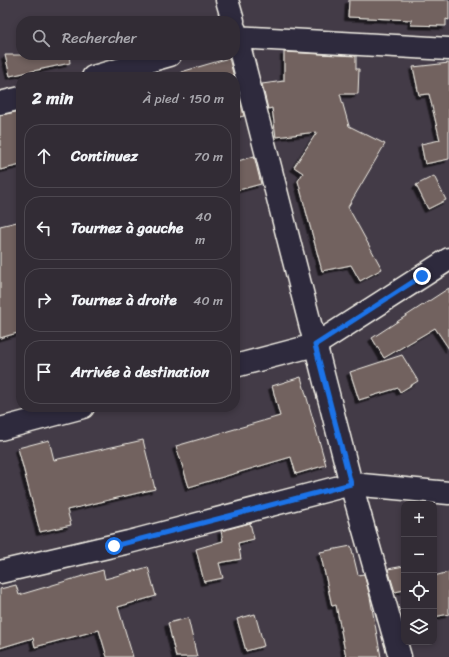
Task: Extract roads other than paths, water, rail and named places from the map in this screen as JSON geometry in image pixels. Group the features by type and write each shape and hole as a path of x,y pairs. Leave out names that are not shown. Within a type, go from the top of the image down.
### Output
{"street":[{"path":"227,0 231,16"},
{"path":"240,31 449,49"},
{"path":"240,51 351,484 400,657"},
{"path":"110,72 152,60"},
{"path":"0,104 16,99"},
{"path":"240,365 315,345 449,259"},
{"path":"0,430 65,412"},
{"path":"0,572 129,542 351,484 449,493"}]}
